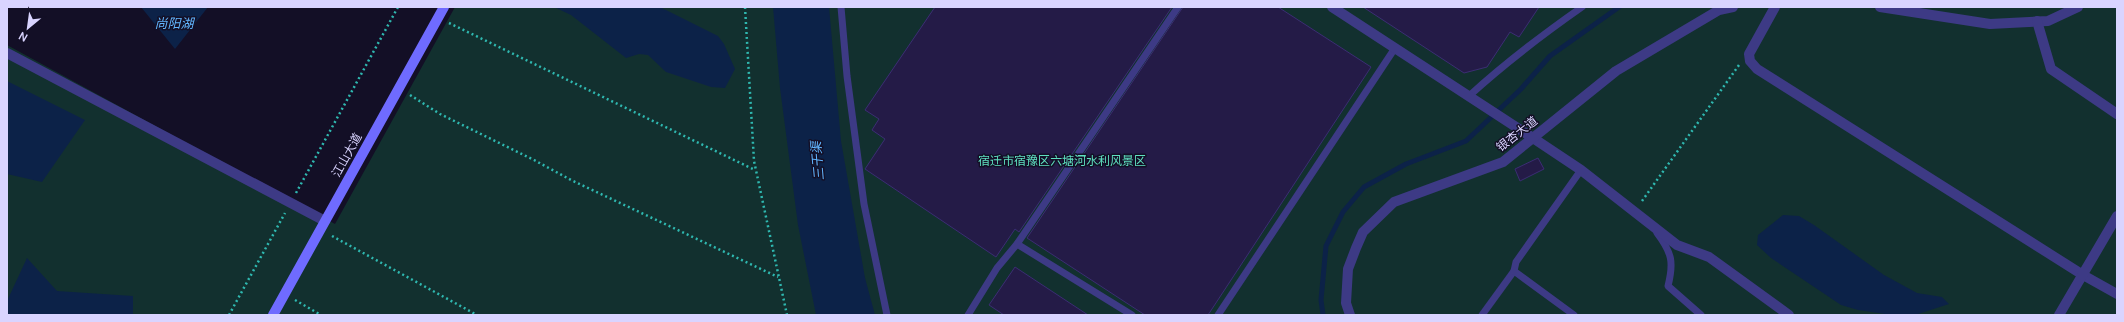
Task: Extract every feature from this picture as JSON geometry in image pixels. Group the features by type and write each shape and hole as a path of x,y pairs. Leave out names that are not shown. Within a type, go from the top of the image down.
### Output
{"main road":[{"name":"江山大道","path":"272,315 444,7"}],"street":[{"path":"1332,7 1470,96 1580,170 1648,220 1677,245 1709,257 1789,315"},
{"name":"银杏大道","path":"1350,315 1346,303 1348,269 1356,248 1364,232 1394,202 1503,162 1529,135 1616,70 1719,10 1733,7"},
{"path":"1775,7 1749,54 1750,61 1756,69 2083,275 2117,294"},
{"path":"1880,7 1990,24 2048,21 2078,7"},
{"path":"2037,21 2051,69 2117,114"},
{"path":"7,53 325,221"},
{"path":"2060,315 2117,216"}],"lane":[{"path":"841,7 846,76 864,204 887,315"},
{"path":"968,315 997,268 1017,244 1178,7"},
{"path":"1470,96 1500,67 1538,37 1582,7"},
{"path":"1218,315 1395,48"},
{"path":"1482,315 1514,271 1516,262 1580,170"},
{"path":"1648,220 1668,248 1672,270 1668,286 1701,315"},
{"path":"1017,244 1132,315"},
{"path":"1514,271 1574,315"}],"path":[{"path":"229,315 398,7"},
{"path":"745,7 755,170 787,315"},
{"path":"448,23 755,170"},
{"path":"1636,211 1656,179 1752,47"},
{"path":"408,94 440,114 534,160 571,180 778,277"},
{"path":"329,234 477,315"},
{"path":"284,294 321,315"}],"green space":[{"name":"宿迁市宿豫区六塘河水利风景区","path":"455,7 2117,7 2117,315 7,315 7,45 335,224"}],"water":[{"name":"尚阳湖","path":"141,7 208,7 175,49"},
{"path":"554,7 660,7 718,36 724,44 735,69 725,88 711,87 666,72 648,55 639,54 626,58 571,15"},
{"name":"三干渠","path":"773,7 829,7 841,141 865,278 875,315 816,315 798,225 780,88"},
{"path":"7,81 85,120 42,182 7,174"},
{"path":"1783,215 1799,216 1884,275 1917,293 1942,297 1949,304 1915,315 1892,315 1858,310 1841,305 1771,258 1757,245 1758,235"},
{"path":"27,258 57,291 133,296 133,315 7,315 7,301"}],"building":[{"path":"935,7 1172,7 1019,232 1015,229 996,257 865,169 885,139 872,130 879,119 865,110"},
{"path":"1183,7 1278,7 1371,67 1208,315 1145,315 1027,238"},
{"path":"1363,7 1539,7 1519,37 1510,32 1487,67 1464,73"},
{"path":"1538,158 1544,169 1520,181 1515,169"},
{"path":"1015,267 1088,315 1004,315 989,305"}],"waterway":[{"path":"1323,315 1321,300 1326,246 1343,212 1364,187 1406,164 1466,141 1521,89 1550,56 1619,7"}]}
